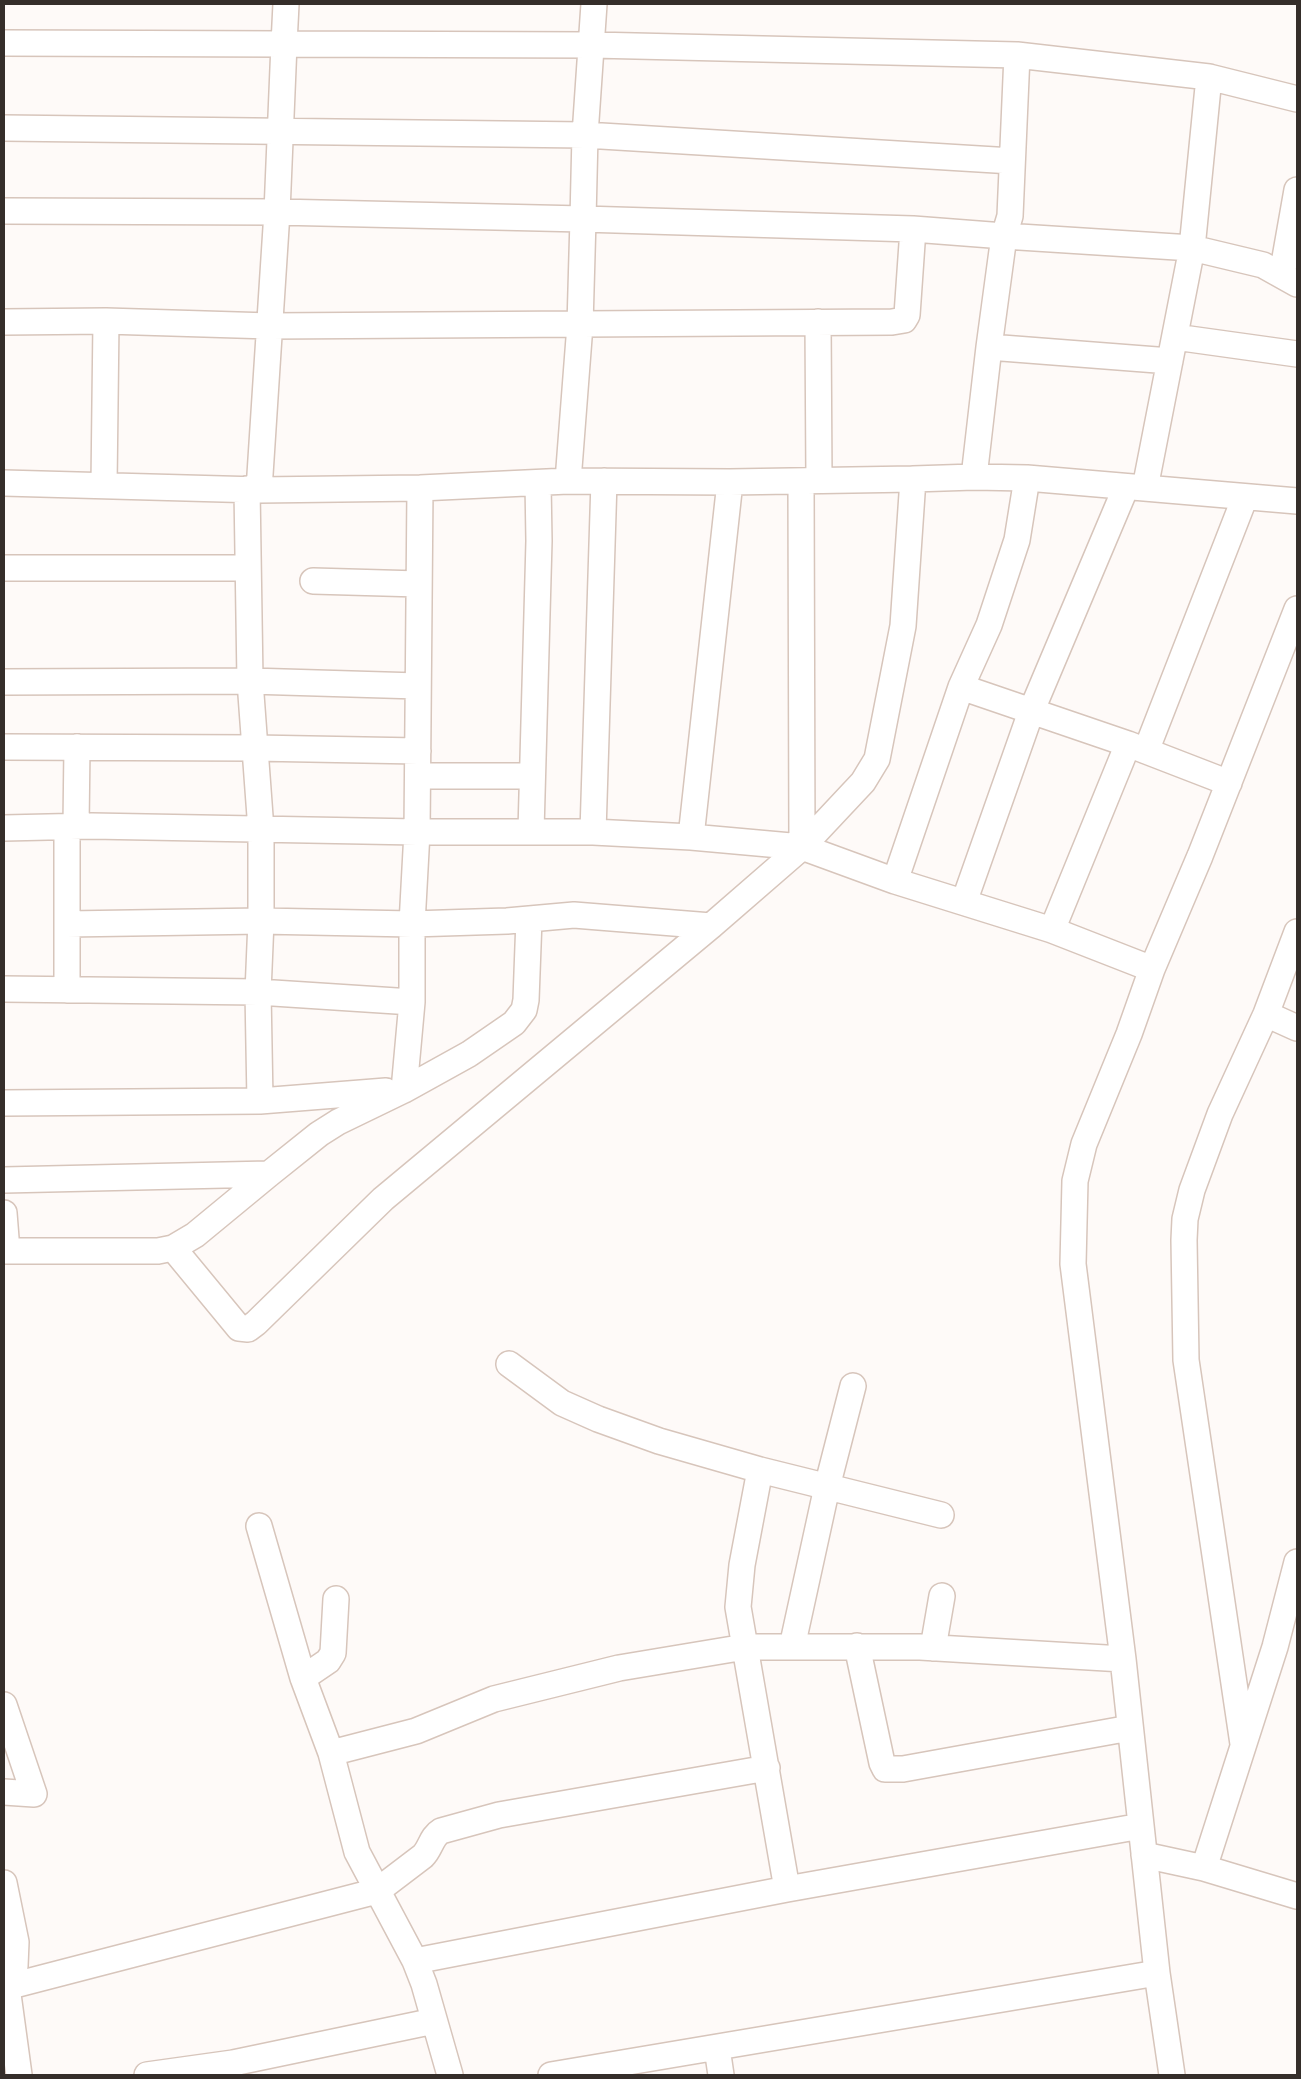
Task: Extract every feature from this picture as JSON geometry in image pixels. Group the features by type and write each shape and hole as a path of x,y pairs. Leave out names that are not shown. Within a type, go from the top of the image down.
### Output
{"street":[{"path":"260,1101 258,992 261,921 261,830 250,681 247,568 270,326 286,4"},
{"path":"568,481 580,325 585,135 593,45 594,4"},
{"path":"4,43 593,45 1017,55 1208,77 1297,99"},
{"path":"974,477 1004,236 1010,216 1017,55"},
{"path":"964,902 1031,712 1135,487 1170,361 1192,248 1208,77"},
{"path":"4,128 585,135 1012,160"},
{"path":"4,211 277,212 913,229 1192,248 1263,265 1290,280 1297,190"},
{"path":"4,322 106,322 270,326 892,322 904,320 909,306 913,229"},
{"path":"104,485 106,322"},
{"path":"802,847 810,480 818,322"},
{"path":"1175,337 1297,354"},
{"path":"989,346 1170,361"},
{"path":"4,483 253,490 420,488 568,481 730,482 974,477 1027,478 1297,501"},
{"path":"895,881 961,687 989,625 1017,540 1027,478"},
{"path":"173,1248 239,1328 248,1329 256,1324 383,1199 711,926 802,847 863,782 876,759 903,626 913,479"},
{"path":"593,832 604,481"},
{"path":"531,831 539,541 538,482"},
{"path":"691,837 730,482"},
{"path":"404,1090 412,1002 412,924 417,832 420,488"},
{"path":"1052,930 1137,747 1245,497"},
{"path":"4,568 247,568"},
{"path":"314,581 420,584"},
{"path":"1172,2075 1157,1973 1123,1659 1073,1264 1075,1181 1084,1144 1129,1034 1152,969 1229,783 1297,609"},
{"path":"4,682 250,681 418,686"},
{"path":"961,687 1137,747 1229,783"},
{"path":"67,990 67,924 71,826 77,747"},
{"path":"4,748 418,750"},
{"path":"418,776 532,776"},
{"path":"4,828 71,826 417,832 593,832 691,837 802,847 895,881 1052,930 1152,969"},
{"path":"67,924 261,921 412,924 574,915 711,926"},
{"path":"4,1213 5,1251 158,1251 173,1248 195,1235 319,1134 338,1122 404,1090 469,1054 514,1023 524,1010 526,1000 529,919"},
{"path":"1243,1744 1186,1360 1185,1218 1192,1190 1220,1114 1266,1014 1297,932"},
{"path":"4,989 258,992 412,1002"},
{"path":"1266,1014 1297,1028"},
{"path":"4,1103 260,1101 404,1090"},
{"path":"4,1180 269,1174"},
{"path":"509,1364 562,1403 659,1442 760,1470 941,1515"},
{"path":"792,1646 827,1487 853,1386"},
{"path":"760,1470 742,1565 738,1607 787,1890"},
{"path":"259,1526 303,1678 331,1753 357,1852 424,1984 450,2075"},
{"path":"1204,1868 1275,1647 1297,1562"},
{"path":"933,1648 942,1596"},
{"path":"303,1678 328,1662 334,1653 336,1599"},
{"path":"331,1753 416,1731 494,1699 619,1668 746,1647 857,1646 933,1648 1123,1659"},
{"path":"857,1646 882,1763 885,1769 903,1769 1130,1728"},
{"path":"4,1706 34,1794 4,1792"},
{"path":"7,1987 377,1892 423,1856 433,1837 441,1831 499,1815 767,1768"},
{"path":"414,1961 787,1890 1141,1826"},
{"path":"1144,1855 1204,1868 1297,1896"},
{"path":"5,1892 16,1942 15,1966 7,1987 8,2025 19,2075"},
{"path":"551,2075 1157,1973"},
{"path":"147,2075 233,2063 434,2021"},
{"path":"717,2048 721,2075"}]}
